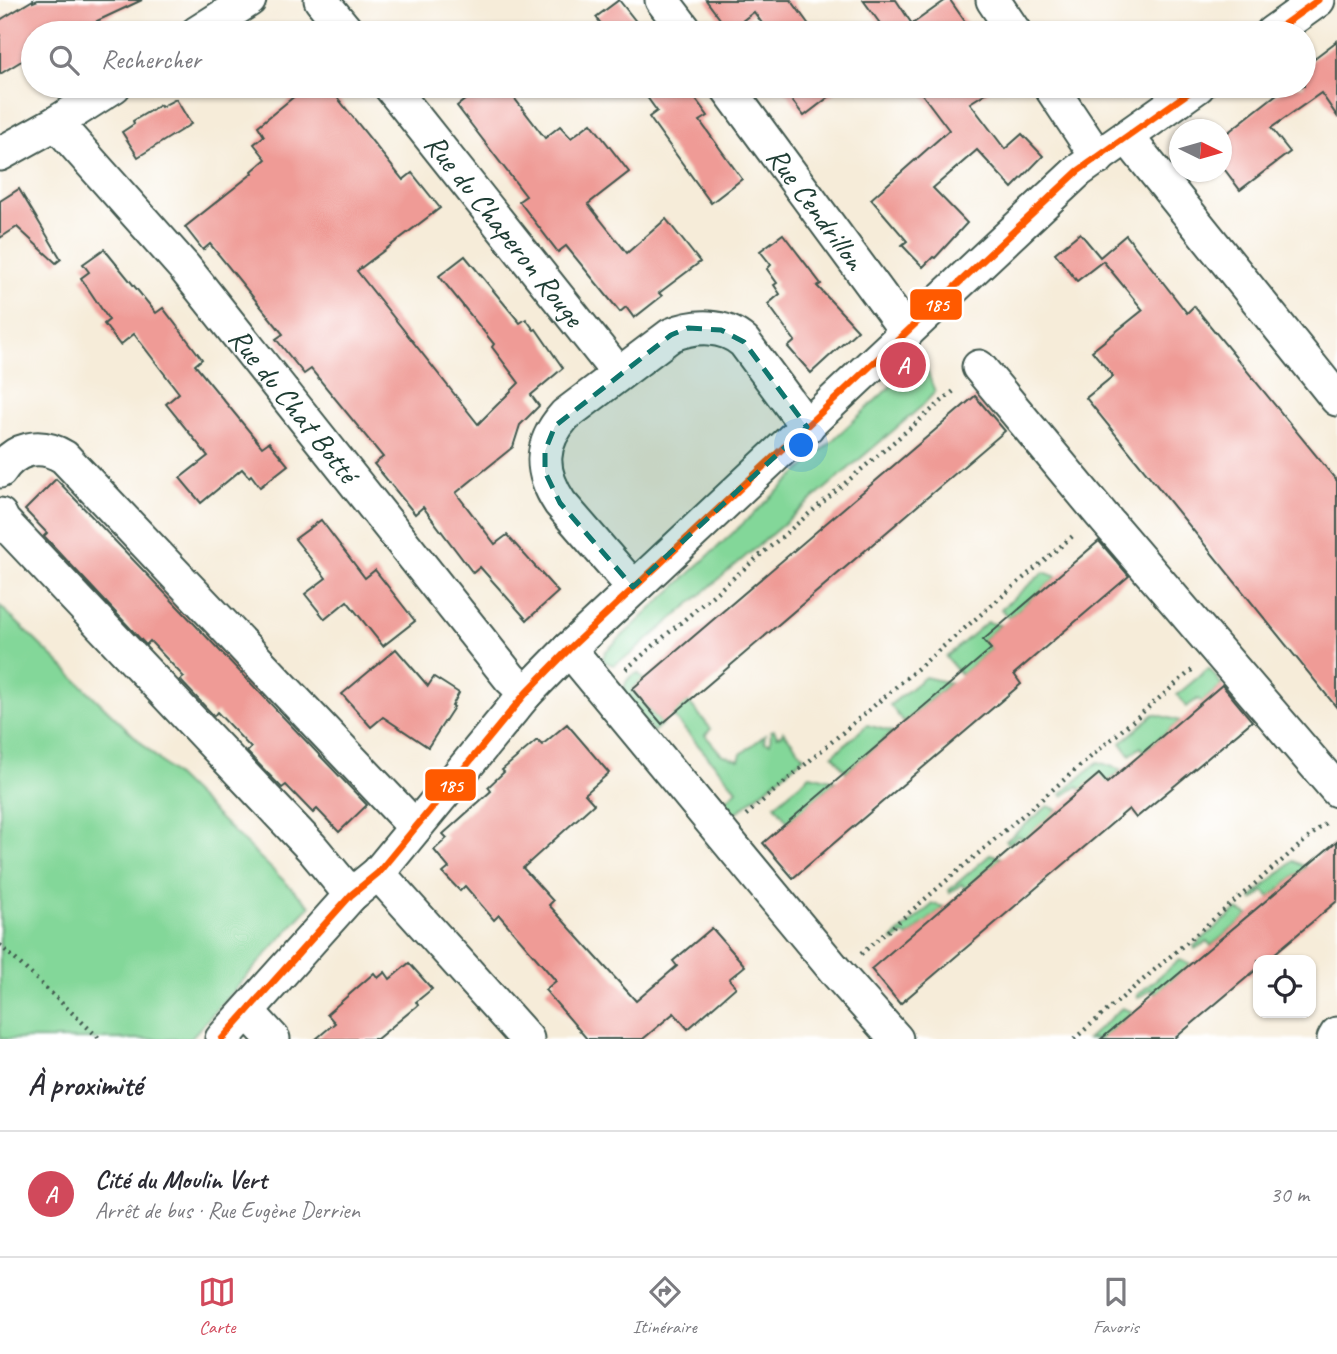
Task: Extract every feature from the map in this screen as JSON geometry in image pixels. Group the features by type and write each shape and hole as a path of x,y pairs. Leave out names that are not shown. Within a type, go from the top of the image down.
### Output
{"street":[{"path":"216,21 249,0"},
{"path":"321,0 338,21"},
{"path":"663,0 678,21"},
{"path":"993,0 1007,21"},
{"path":"1289,21 1318,0"},
{"path":"0,154 95,98"},
{"name":"Rue du Chaperon Rouge","path":"400,98 618,373"},
{"name":"Rue Cendrillon","path":"735,98 907,332"},
{"path":"1058,98 1098,158"},
{"path":"222,1039 351,895 378,873 526,693 569,649 1079,172 1181,98"},
{"name":"Rue du Chat Botté","path":"56,122 184,267 503,669 526,693"},
{"path":"1127,137 1337,399"},
{"path":"634,587 560,503 551,489 545,472 545,451 555,426 565,415 671,335 699,328 730,332 744,342 807,427"},
{"path":"979,368 1337,790"},
{"path":"0,471 8,458 29,448 55,452 64,457 415,827"},
{"path":"0,515 312,848 351,895"},
{"path":"569,649 838,974 896,1039"},
{"path":"378,873 527,1039"},
{"path":"248,1012 273,1039"},
{"path":"1334,1039 1337,1034"}],"path":[{"path":"603,689 979,368"},
{"path":"723,835 1100,513"},
{"path":"838,974 1216,649"},
{"path":"1074,1039 1337,813"},
{"path":"0,945 100,1039"}],"highlighted area":[{"path":"688,328 721,330 744,342 807,427 633,587 560,503 545,472 545,451 555,426 671,335"}],"green space":[{"path":"922,357 935,392 922,406 630,655 613,665 605,662 605,652"},
{"path":"1044,572 1057,577 1009,618 1001,609"},
{"path":"0,606 310,906 190,1039 0,1039"},
{"path":"987,622 1000,625 983,640 991,649 961,675 946,657"},
{"path":"1209,668 1222,685 1202,702 1198,699 1186,707 1177,695"},
{"path":"638,673 644,679 632,689 662,724 653,732 624,695 626,681"},
{"path":"925,677 950,683 904,723 890,705"},
{"path":"688,701 711,729 705,735 721,754 739,760 741,754 765,735 764,742 770,743 771,731 774,730 777,736 782,735 783,731 804,757 735,814 726,813 718,807 737,790 672,715"},
{"path":"1154,714 1180,721 1144,751 1141,747 1130,755 1121,743"},
{"path":"867,725 893,732 846,772 833,755"},
{"path":"1098,762 1122,770 1107,783 1081,790 1078,786 1063,796 1061,794"},
{"path":"810,775 836,781 788,822 775,805"},
{"path":"1048,806 1058,810 1023,840 1019,836 1008,844 1006,841"},
{"path":"991,854 1001,858 965,889 962,884 950,893 949,890"},
{"path":"1293,861 1306,867 1270,897 1264,891 1253,900 1251,898"},
{"path":"933,904 944,907 908,937 904,934 894,941 892,939"},
{"path":"1237,910 1249,915 1211,946 1208,941 1195,949 1194,946"},
{"path":"1179,960 1191,964 1155,994 1151,989 1138,998 1137,995"},
{"path":"1122,1008 1133,1012 1101,1039 1087,1039"}],"building":[{"path":"33,0 142,0 97,21 21,21 21,61 0,74 0,20"},
{"path":"619,0 636,21 599,21 596,17"},
{"path":"706,0 791,0 806,21 760,21 754,12 742,21 722,21"},
{"path":"863,0 896,0 910,21 878,21"},
{"path":"946,0 950,0 965,21 916,21"},
{"path":"1337,41 1337,116 1321,93 1316,96 1316,57"},
{"path":"292,98 338,98 403,180 412,173 440,208 357,271 478,424 519,383 492,347 494,344 439,276 465,256 520,323 526,319 534,330 536,329 563,368 531,395 539,406 520,425 513,447 456,493 495,544 507,535 558,592 527,620 480,567 473,573 423,507 415,514 374,464 383,457 311,369 304,374 276,339 283,334 210,244 203,250 185,227 253,173 266,159 254,144 264,136 258,126"},
{"path":"467,98 514,98 545,138 560,126 571,138 591,123 629,172 588,204 627,253 666,219 700,262 659,293 662,296 634,318 626,307 620,312 566,246 558,252 519,201 526,196 457,106"},
{"path":"648,98 695,98 708,116 700,121 742,179 711,203 649,117 657,111"},
{"path":"790,98 827,98 804,116"},
{"path":"925,98 978,98 970,103 1005,149 1022,134 1043,156 1012,188 977,150 933,188 967,223 935,258 923,267 902,245 907,241 871,199 949,130"},
{"path":"1272,98 1314,98 1271,128 1290,152 1240,190 1232,179 1232,129"},
{"path":"176,99 191,124 138,157 122,132 134,124 133,121"},
{"path":"19,189 61,259 56,263 17,227 0,238 0,201"},
{"path":"1080,233 1100,257 1126,235 1187,313 1194,306 1337,481 1337,708 1086,398 1113,376 1092,351 1143,310 1103,261 1077,281 1055,253"},
{"path":"783,234 821,284 817,286 858,330 811,373 788,347 795,341 768,304 780,294 774,285 777,283 767,269 771,265 760,251"},
{"path":"104,249 156,313 163,308 202,359 195,365 262,447 269,442 288,465 260,487 251,475 249,477 242,469 201,503 180,478 208,456 166,404 179,393 134,334 120,345 104,324 109,320 81,278 89,272 83,264"},
{"path":"975,396 1005,431 662,724 632,689"},
{"path":"56,479 367,805 339,832 317,809 313,813 286,785 282,788 247,752 251,748 217,712 214,716 180,680 184,677 150,641 146,645 44,536 47,533 25,510"},
{"path":"321,520 365,578 375,570 415,621 383,646 347,601 325,619 305,594 326,578 295,539"},
{"path":"1099,541 1129,576 1014,674 1021,684 793,878 763,843 991,649 983,640"},
{"path":"396,649 428,686 434,677 459,693 452,706 454,707 428,747 383,717 371,727 342,694"},
{"path":"1222,685 1252,721 1136,818 1129,809 900,1004 871,969 1099,774 1107,783"},
{"path":"567,724 609,773 585,794 594,804 523,868 553,901 549,905 636,1001 677,966 673,961 712,928 745,966 729,979 736,987 688,1029 674,1013 643,1039 587,1039 545,990 556,981 499,915 494,920 465,886 460,891 443,873 449,868 434,850 447,838 443,834 491,791 488,787 504,772 502,770 537,740 542,745"},
{"path":"1337,841 1337,901 1273,955 1253,955 1253,972 1174,1039 1101,1039"},
{"path":"409,963 432,989 416,1002 418,1005 377,1039 316,1039 335,1023 327,1014 374,973 378,978 385,972 390,979"}],"transit line":[{"name":"185","path":"1289,21 1318,0"},
{"name":"185","path":"222,1039 351,895 378,873 526,693 569,649 1078,171 1181,98"}],"place":[{"name":"Cité du Moulin Vert","path":"903,365"}]}
